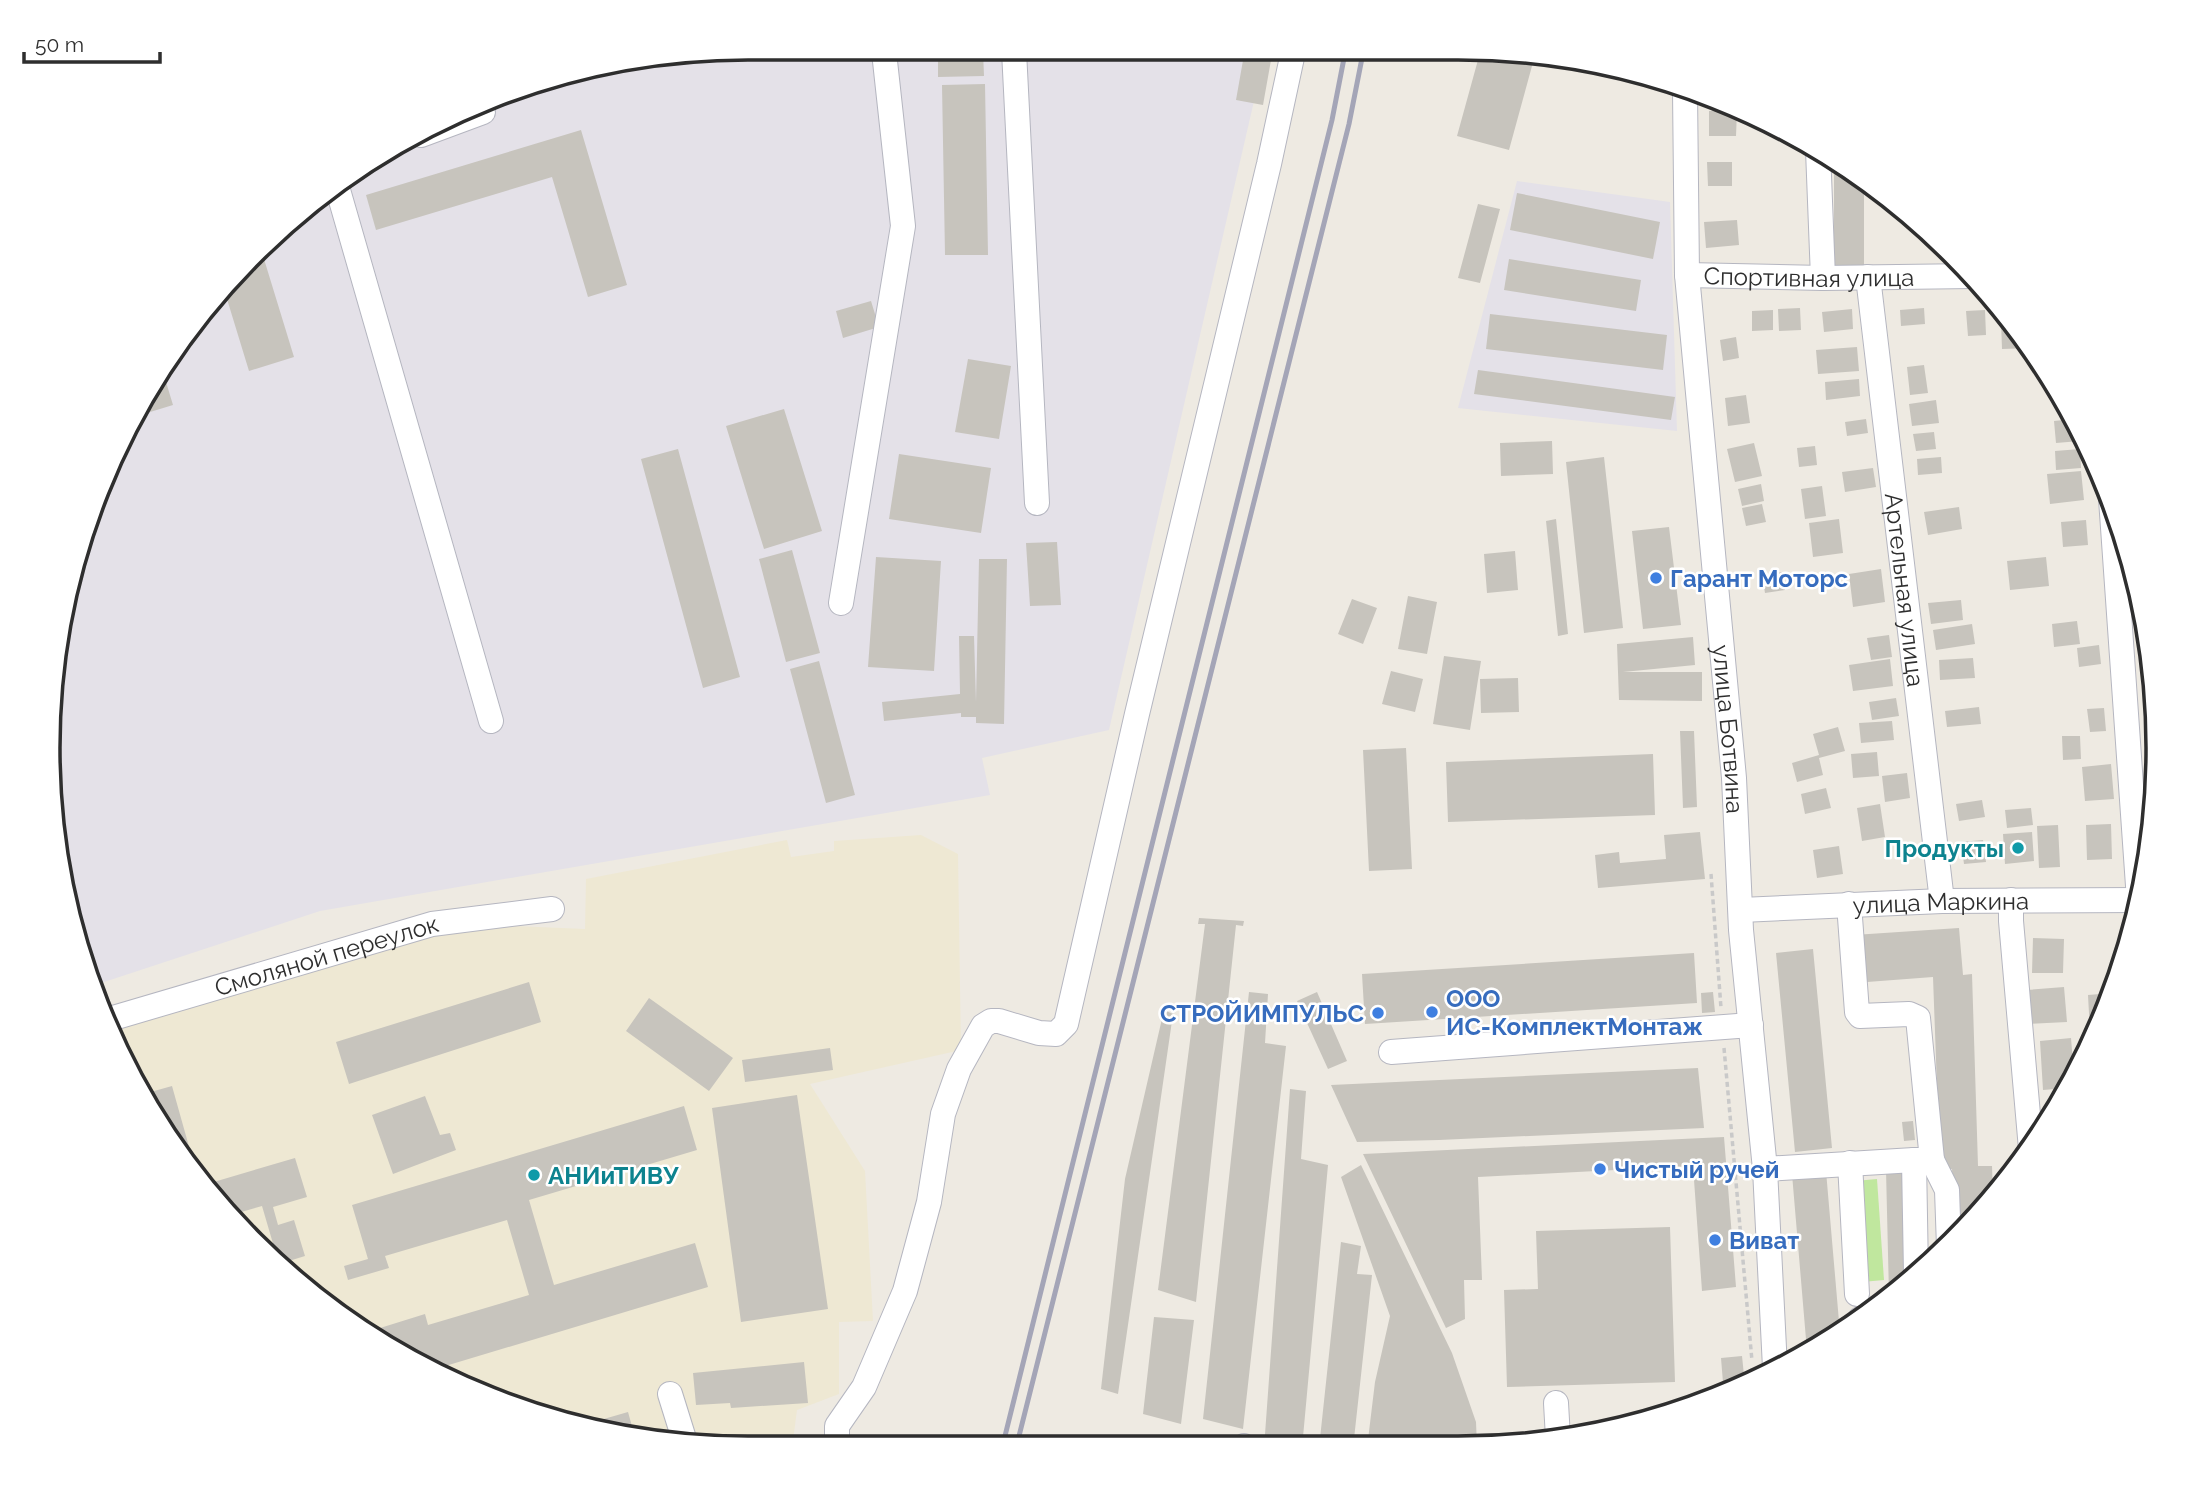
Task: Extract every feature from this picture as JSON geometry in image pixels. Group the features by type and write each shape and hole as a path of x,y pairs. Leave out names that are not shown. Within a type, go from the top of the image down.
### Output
{"street":[{"path":"842,603 903,226 885,60"},
{"path":"1014,60 1038,503"},
{"path":"837,1436 837,1426 864,1387 905,1291 929,1202 943,1114 959,1069 983,1026 991,1021 1038,1033 1056,1034 1066,1024 1137,714 1266,178 1291,60"},
{"name":"улица Ботвина","path":"1685,98 1687,275 1734,778 1741,910 1765,1168 1775,1358"},
{"path":"1818,161 1823,278"},
{"path":"339,194 491,722"},
{"name":"Спортивная улица","path":"1687,275 1823,278 1959,276"},
{"name":"Артельная улица","path":"1868,277 1942,901"},
{"path":"2114,538 2136,863"},
{"path":"2011,900 2030,1132"},
{"name":"улица Маркина","path":"1741,910 1942,901 2129,900"},
{"path":"1849,904 1857,1012 1860,1016 1909,1014 1918,1018 1923,1160 1917,1261"},
{"name":"Смоляной переулок","path":"115,1018 432,924 552,909"},
{"path":"1391,1052 1751,1025"},
{"path":"1765,1168 1923,1160"},
{"path":"1923,1160 1947,1190 1948,1231"},
{"path":"1850,1163 1857,1294"},
{"path":"670,1394 682,1432"},
{"path":"1556,1404 1557,1428"}],"path":[{"path":"1711,874 1752,1370"}],"shaded area":[{"path":"748,60 1263,60 1109,730 982,758 990,795 320,911 101,983 83,926 73,882 61,792 61,703 65,658 83,569 112,484 130,443 175,365 230,294 294,230 365,175 443,130 526,96 569,83 658,65"},
{"path":"1517,181 1670,202 1677,431 1458,408"},
{"path":"921,835 958,854 961,1050 810,1084 865,1171 873,1321 839,1322 839,1394 797,1410 794,1436 658,1430 569,1412 526,1399 443,1365 365,1320 294,1265 230,1201 175,1130 130,1052 118,1025 465,924 585,929 586,879 787,840 791,857 834,851 834,841"}],"green space":[{"path":"1877,1179 1884,1280 1862,1282 1855,1181"}],"building":[{"path":"938,60 983,60 984,76 938,77"},
{"path":"1243,60 1271,60 1263,105 1236,100"},
{"path":"1478,60 1533,64 1509,150 1457,136"},
{"path":"985,84 988,255 945,255 942,85"},
{"path":"1709,111 1719,111 1737,118 1736,136 1709,136"},
{"path":"581,130 627,285 588,297 552,177 376,230 366,195"},
{"path":"1707,162 1732,162 1732,186 1708,186"},
{"path":"1834,171 1864,192 1864,265 1834,268"},
{"path":"1517,193 1660,222 1653,259 1510,230"},
{"path":"1478,204 1500,209 1480,283 1458,278"},
{"path":"1737,220 1739,245 1706,248 1704,222"},
{"path":"264,258 294,357 249,371 227,298"},
{"path":"1509,259 1641,280 1636,311 1504,290"},
{"path":"871,301 879,327 843,338 836,311"},
{"path":"1800,308 1801,330 1779,331 1778,309"},
{"path":"1924,308 1925,324 1901,326 1900,310"},
{"path":"1852,309 1853,329 1824,332 1822,312"},
{"path":"1773,310 1773,330 1752,331 1752,311"},
{"path":"1985,310 1986,335 1968,336 1966,311"},
{"path":"1490,314 1667,335 1663,370 1486,349"},
{"path":"2001,325 2019,348 2002,349"},
{"path":"1736,337 1739,358 1723,361 1720,340"},
{"path":"1857,347 1859,371 1818,374 1816,350"},
{"path":"968,359 1011,366 999,439 955,432"},
{"path":"1924,365 1928,393 1910,395 1907,367"},
{"path":"1478,370 1675,397 1671,420 1474,394"},
{"path":"1859,379 1860,396 1826,400 1825,382"},
{"path":"166,381 173,405 146,413"},
{"path":"1746,395 1750,423 1728,426 1725,398"},
{"path":"1936,400 1939,423 1912,426 1909,404"},
{"path":"784,409 822,531 764,549 726,426"},
{"path":"1866,419 1868,433 1847,436 1845,422"},
{"path":"2063,420 2075,441 2056,443 2054,421"},
{"path":"1934,432 1936,449 1916,451 1913,434"},
{"path":"1552,441 1553,474 1501,476 1500,443"},
{"path":"1754,443 1762,476 1735,482 1727,449"},
{"path":"1815,446 1817,465 1799,467 1797,448"},
{"path":"678,449 740,677 703,688 641,459"},
{"path":"2079,449 2081,468 2056,470 2055,451"},
{"path":"899,454 991,468 981,533 889,519"},
{"path":"1604,457 1623,628 1584,633 1566,462"},
{"path":"1941,457 1942,473 1918,475 1917,459"},
{"path":"1873,468 1876,487 1845,492 1842,472"},
{"path":"2081,471 2084,500 2050,504 2047,474"},
{"path":"1761,484 1764,501 1742,506 1738,489"},
{"path":"1822,486 1826,516 1805,519 1801,489"},
{"path":"1762,504 1766,522 1746,526 1742,508"},
{"path":"1959,507 1962,529 1928,535 1924,512"},
{"path":"1556,519 1568,634 1558,636 1546,521"},
{"path":"1839,519 1843,553 1813,557 1809,523"},
{"path":"2086,520 2088,545 2063,547 2061,522"},
{"name":"Гарант Моторс","path":"1669,527 1681,625 1643,629 1632,531"},
{"path":"1057,542 1061,605 1030,606 1026,543"},
{"path":"792,550 820,653 786,662 759,559"},
{"path":"1515,551 1518,590 1487,593 1484,554"},
{"path":"876,557 941,561 934,671 868,667"},
{"path":"2046,557 2049,586 2010,590 2007,561"},
{"path":"979,559 1007,559 1004,724 976,723 976,717 961,717 961,713 884,721 882,702 960,694 959,636 974,636 976,702"},
{"path":"1881,569 1885,602 1853,607 1849,574"},
{"path":"1782,572 1785,590 1765,593 1762,575"},
{"path":"1408,596 1437,602 1427,654 1398,649"},
{"path":"1352,599 1377,608 1363,644 1338,634"},
{"path":"1961,600 1963,620 1931,624 1928,603"},
{"path":"2077,621 2080,644 2054,647 2052,624"},
{"path":"1972,624 1975,644 1936,650 1933,630"},
{"path":"1889,635 1892,657 1871,660 1867,638"},
{"path":"1693,637 1695,665 1623,672 1702,672 1702,701 1619,700 1617,644"},
{"path":"2099,645 2101,664 2079,667 2077,648"},
{"path":"1444,656 1481,661 1470,730 1433,724"},
{"path":"1973,658 1975,678 1940,680 1939,660"},
{"path":"1890,659 1893,686 1853,691 1849,665"},
{"path":"819,661 855,795 826,803 790,669"},
{"path":"1391,671 1423,679 1415,712 1382,704"},
{"path":"1518,678 1519,712 1481,713 1480,679"},
{"path":"1896,698 1899,716 1872,720 1869,702"},
{"path":"1979,707 1981,724 1947,727 1945,711"},
{"path":"2104,708 2106,731 2090,732 2087,709"},
{"path":"1892,721 1894,740 1861,743 1859,723"},
{"path":"1838,727 1845,751 1819,758 1823,775 1797,782 1792,763 1819,755 1813,734"},
{"path":"1680,731 1694,731 1697,807 1683,808"},
{"path":"2062,736 2080,736 2081,759 2063,760"},
{"path":"1406,748 1412,869 1369,871 1363,750"},
{"path":"1877,752 1879,776 1853,778 1851,754"},
{"path":"1653,754 1655,815 1448,822 1446,762"},
{"path":"2111,764 2114,799 2085,801 2082,767"},
{"path":"1907,773 1910,798 1885,802 1882,776"},
{"path":"1826,788 1831,808 1805,814 1801,794"},
{"path":"1982,800 1985,817 1959,821 1956,804"},
{"path":"1880,804 1885,837 1862,841 1857,808"},
{"path":"2031,808 2033,825 2007,828 2005,810"},
{"path":"2111,824 2112,859 2087,860 2086,825"},
{"path":"2058,825 2060,867 2039,868 2037,826"},
{"path":"1700,832 1705,879 1598,888 1595,855 1619,852 1620,863 1666,859 1664,835"},
{"name":"Продукты","path":"2032,832 2034,861 2005,864 2003,834"},
{"path":"1983,840 1986,862 1964,864 1961,842"},
{"path":"1839,846 1843,874 1817,878 1813,850"},
{"path":"1199,918 1244,921 1243,926 1236,925 1196,1302 1158,1290 1205,924 1198,924"},
{"path":"1959,928 1963,975 1972,974 1978,1166 1992,1166 1992,1180 1955,1223 1952,1169 1940,1169 1933,977 1867,982 1854,935"},
{"path":"2033,938 2064,939 2063,973 2032,973"},
{"path":"1813,949 1832,1148 1795,1152 1776,953"},
{"path":"1694,953 1697,1003 1365,1024 1362,974"},
{"path":"529,982 541,1022 349,1084 336,1042"},
{"path":"2064,987 2067,1022 2029,1024 2027,990"},
{"path":"1249,992 1268,994 1265,1043 1286,1046 1243,1429 1203,1419"},
{"path":"1317,992 1347,1061 1328,1069 1297,1001"},
{"path":"1713,992 1715,1012 1702,1013 1701,993"},
{"path":"2100,994 2089,1021 2088,995"},
{"path":"649,998 733,1058 709,1091 626,1031"},
{"path":"1164,1010 1173,1014 1118,1394 1101,1389 1125,1179"},
{"path":"2071,1038 2073,1058 2056,1089 2043,1090 2040,1041"},
{"path":"830,1048 833,1070 745,1082 742,1060"},
{"path":"1698,1068 1704,1128 1357,1142 1331,1085"},
{"path":"172,1086 190,1150 175,1130 152,1092"},
{"path":"1290,1089 1306,1091 1301,1159 1328,1165 1303,1436 1265,1436"},
{"path":"797,1095 828,1309 741,1322 712,1108"},
{"path":"425,1096 440,1135 450,1133 456,1150 393,1174 372,1115"},
{"path":"684,1106 697,1150 529,1200 554,1285 695,1243 708,1287 445,1366 379,1328 425,1314 428,1325 529,1295 507,1220 385,1256 389,1268 348,1280 344,1266 368,1259 352,1205"},
{"path":"1913,1121 1915,1140 1904,1141 1902,1122"},
{"path":"1724,1137 1736,1287 1702,1291 1693,1166 1478,1177 1482,1280 1464,1280 1465,1319 1446,1328 1363,1154"},
{"path":"295,1158 307,1197 273,1207 278,1225 294,1220 305,1256 289,1261 274,1246 262,1206 241,1212 215,1182"},
{"path":"1361,1165 1452,1353 1476,1422 1477,1435 1368,1436 1375,1382 1390,1316 1341,1177"},
{"path":"1886,1170 1904,1170 1907,1269 1889,1284"},
{"path":"1826,1171 1839,1321 1806,1341 1792,1174"},
{"path":"1670,1227 1675,1382 1507,1387 1504,1290 1538,1289 1536,1231"},
{"path":"1341,1242 1361,1246 1357,1274 1372,1275 1354,1436 1320,1436"},
{"path":"1154,1317 1194,1320 1181,1424 1143,1414"},
{"path":"1742,1356 1744,1373 1723,1383 1721,1358"},
{"path":"804,1362 808,1403 731,1408 730,1403 696,1405 693,1373"},
{"path":"628,1412 632,1425 613,1422 602,1420"}],"railway":[{"path":"1005,1436 1332,120 1344,60"},
{"path":"1019,1436 1349,124 1362,60"}],"place":[{"name":"Гарант Моторс","path":"1656,578"},
{"name":"Продукты","path":"2018,848"},
{"name":"ООО ИС-КомплектМонтаж","path":"1432,1012"},
{"name":"СТРОЙИМПУЛЬС","path":"1378,1013"},
{"name":"Чистый ручей","path":"1600,1169"},
{"name":"АНИиТИВУ","path":"534,1175"},
{"name":"Виват","path":"1715,1240"}]}
